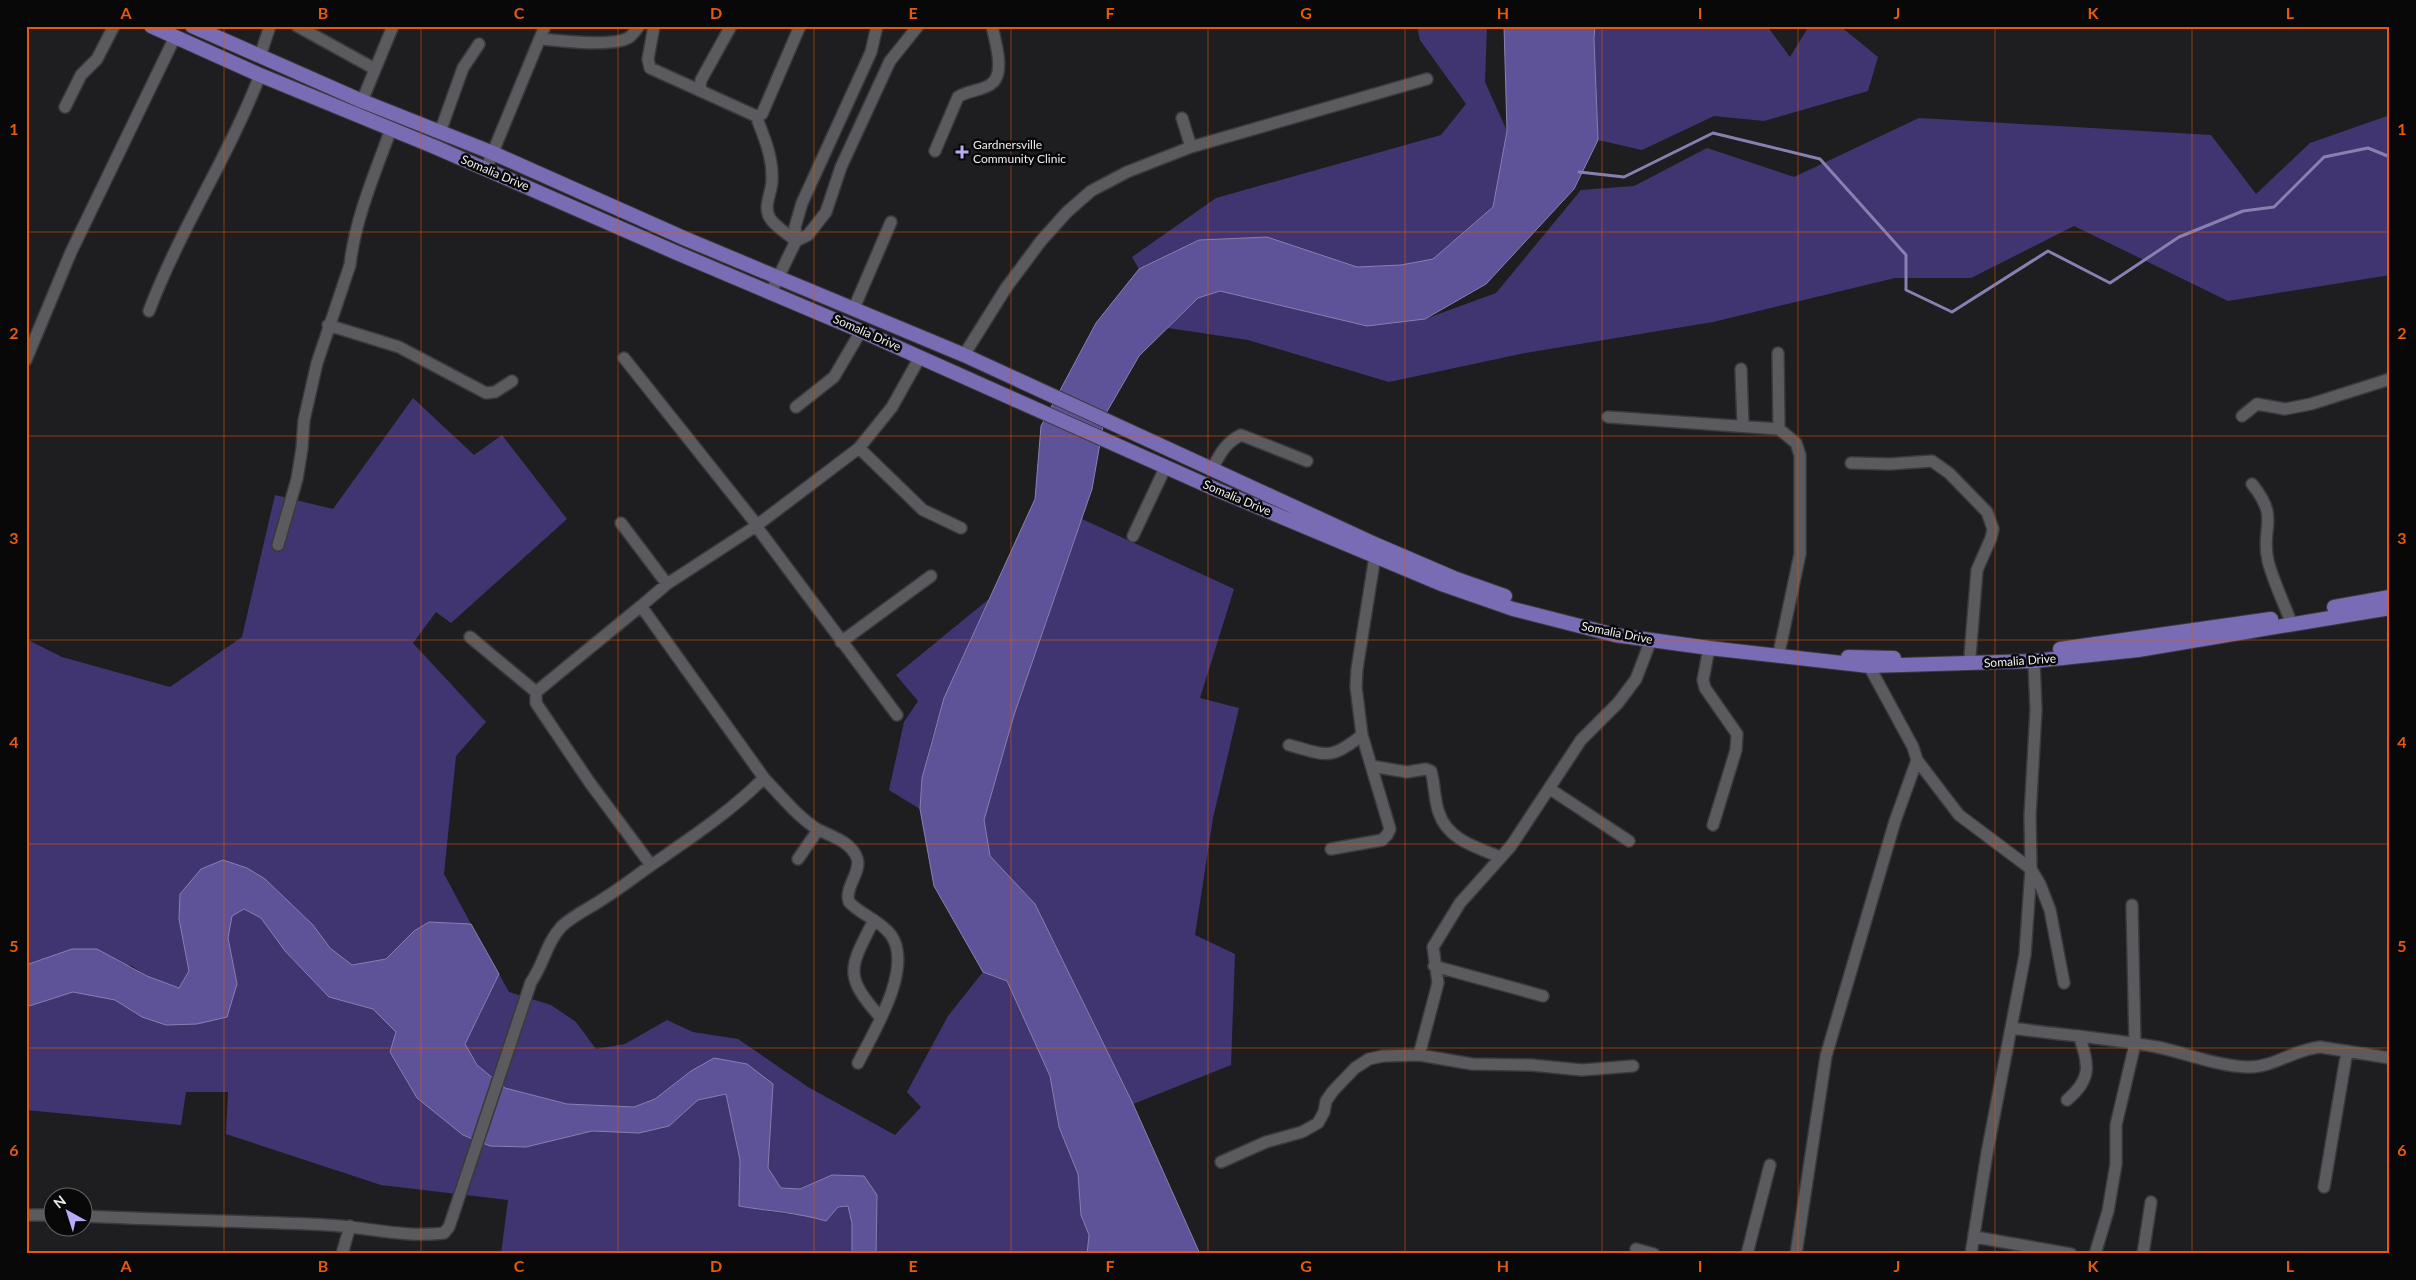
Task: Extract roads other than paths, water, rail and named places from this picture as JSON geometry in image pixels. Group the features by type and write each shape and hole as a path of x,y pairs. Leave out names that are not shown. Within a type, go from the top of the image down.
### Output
{"main road":[{"name":"Somalia Drive","path":"151,26 260,75 486,169 861,330 1032,408 1444,586 1513,609 1614,635 1709,648 1869,661 2034,661 2138,650 2390,608"},
{"name":"Somalia Drive","path":"197,27 362,101 493,153 669,231 964,355 1428,568 1521,602 1644,632 1780,648 1869,661 1928,660 1970,656 2029,654 2289,617 2390,597"}],"street":[{"path":"64,107 81,76 97,59 114,26"},
{"path":"260,56 270,26"},
{"path":"297,26 375,68"},
{"path":"362,101 393,26"},
{"path":"486,169 545,26"},
{"path":"541,39 568,42 617,41 629,38 639,26"},
{"path":"654,26 648,59 650,68 756,116 762,114 800,26"},
{"path":"703,92 700,87 701,80 731,26"},
{"path":"771,292 796,241 795,227 798,215 822,158 872,52 877,26"},
{"path":"796,241 808,236 826,212 842,167 890,61 918,26"},
{"path":"935,151 958,97 964,93 991,84 997,78 999,69 992,26"},
{"path":"26,360 70,252 175,38"},
{"path":"440,132 450,101 464,68 479,44"},
{"path":"872,52 890,61"},
{"path":"149,311 163,274 245,113 260,75"},
{"path":"964,355 1006,288 1041,241 1067,212 1091,191 1127,172 1191,147 1427,79"},
{"path":"756,116 770,151 772,181 767,205 768,212 772,220 796,241"},
{"path":"1182,118 1191,147"},
{"path":"278,545 296,479 302,448 304,420 328,325 350,266 352,250 368,194 391,129"},
{"path":"822,158 842,167"},
{"path":"854,308 891,222"},
{"path":"328,325 399,348 486,393 496,392 512,381"},
{"path":"796,407 834,377 861,330"},
{"path":"1778,353 1779,429"},
{"path":"536,692 667,584 756,525 858,448 892,407 920,357"},
{"path":"624,358 786,564 840,642 898,715"},
{"path":"1741,369 1742,426"},
{"path":"2242,416 2257,404 2285,409 2311,404 2390,379"},
{"path":"1608,417 1779,429 1796,444 1800,455 1800,554 1780,648"},
{"path":"1212,469 1230,440 1241,435 1307,460"},
{"path":"858,448 923,510 961,528"},
{"path":"1851,462 1885,464 1932,461 1949,473 1987,512 1993,528 1991,538 1977,570 1970,656"},
{"path":"1133,536 1166,466"},
{"path":"2252,484 2262,497 2268,512 2268,560 2289,617"},
{"path":"621,523 667,584"},
{"path":"1331,849 1382,840 1387,836 1390,829 1362,735 1356,687 1357,669 1375,556"},
{"path":"840,642 931,576"},
{"path":"641,606 764,778 818,830 831,833 854,852 858,863 848,893 849,902 891,935 898,956 898,970 881,1018 858,1064"},
{"path":"470,637 536,692"},
{"path":"1419,1055 1438,984 1434,966 1433,947 1449,918 1511,846 1581,740 1618,703 1636,679 1651,640"},
{"path":"1709,648 1703,680 1705,688 1737,734 1736,750 1713,825"},
{"path":"1869,661 1913,747 1917,760 1959,815 2031,869 2040,884 2050,910 2064,983"},
{"path":"1972,1254 1987,1153 2025,955 2031,869 2030,816 2036,710 2034,661"},
{"path":"536,692 536,703 590,783 651,865"},
{"path":"1289,745 1327,755 1346,748 1362,735"},
{"path":"1796,1254 1826,1056 1895,821 1917,760"},
{"path":"1371,766 1407,772 1426,769 1430,771 1439,814 1445,826 1460,839 1500,857"},
{"path":"92,1216 200,1218 228,1222 350,1226 412,1236 444,1233 449,1227 531,982 540,969 544,953 563,926 716,821 764,778"},
{"path":"1550,789 1629,841"},
{"path":"798,859 818,830"},
{"path":"2096,1254 2108,1211 2116,1164 2116,1125 2135,1044 2132,905"},
{"path":"874,920 862,943 853,970 854,982 862,997 881,1018"},
{"path":"1434,966 1543,996"},
{"path":"2012,1028 2135,1044 2182,1052 2229,1065 2248,1067 2273,1063 2311,1048 2347,1051 2390,1058"},
{"path":"2067,1100 2079,1090 2086,1077 2085,1052 2079,1036"},
{"path":"2324,1187 2347,1051"},
{"path":"1221,1162 1266,1142 1302,1132 1318,1123 1324,1112 1326,1100 1333,1090 1362,1062 1383,1056 1419,1055 1472,1064 1531,1065 1582,1070 1633,1066"},
{"path":"1746,1254 1770,1165"},
{"path":"2142,1254 2151,1202"},
{"path":"26,1215 42,1215"},
{"path":"342,1254 350,1226"},
{"path":"1974,1237 2071,1254"},
{"path":"1636,1249 1654,1254"}],"waterway":[{"path":"1579,172 1624,177 1713,133 1820,159 1906,255 1906,290 1952,312 2048,251 2110,283 2179,237 2243,211 2274,207 2324,157 2368,148 2390,157"}],"place":[{"name":"Gardnersville Community Clinic","path":"962,152"}]}
